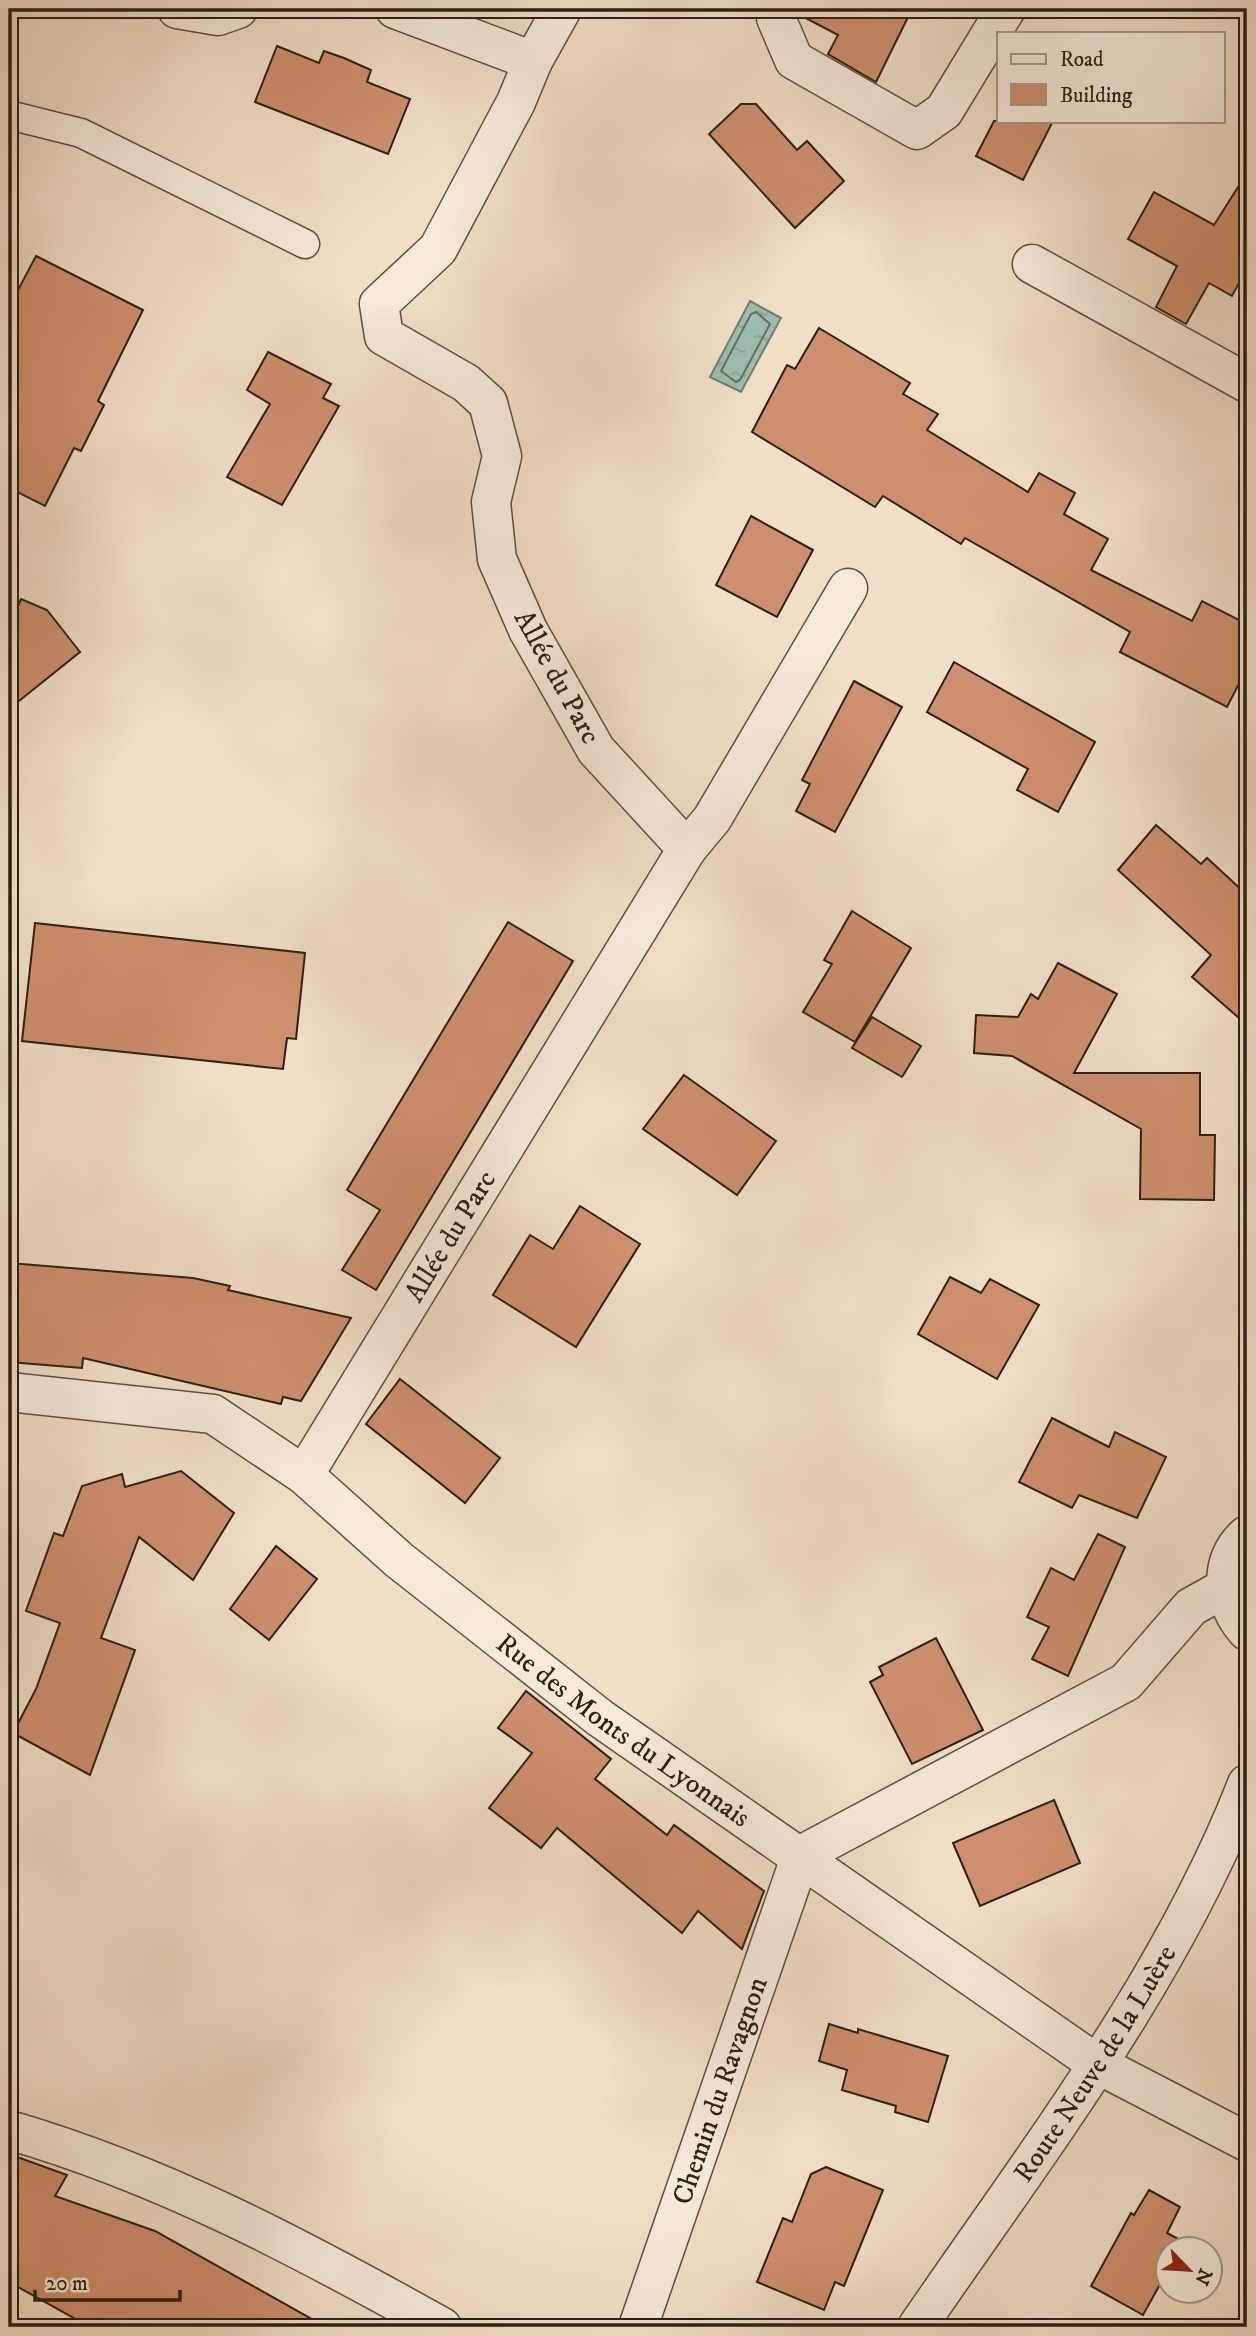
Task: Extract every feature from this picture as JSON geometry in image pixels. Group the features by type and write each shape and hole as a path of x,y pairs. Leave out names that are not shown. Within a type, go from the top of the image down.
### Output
{"street":[{"path":"177,9 218,16 238,9"},
{"path":"395,9 533,61 562,9"},
{"path":"770,12 794,60 917,130 944,111 1006,9"},
{"name":"Allée du Parc","path":"304,1475 687,849 596,750 528,630 497,559 491,502 502,456 488,403 466,383 384,336 379,304 438,249 516,102 533,61"},
{"path":"1032,264 1247,383"},
{"path":"687,849 712,819 848,588"},
{"name":"Rue des Monts du Lyonnais","path":"9,1392 213,1414 304,1475 399,1560 600,1718 1097,2064 1247,2142"},
{"path":"1247,1535 1229,1560 1225,1588 1229,1605 1247,1631"},
{"path":"801,1856 1126,1682 1191,1607 1225,1588"},
{"name":"Route Neuve de la Luère","path":"917,2327 1097,2064 1204,1880 1228,1835 1247,1783"},
{"name":"Chemin du Ravagnon","path":"638,2327 801,1856"},
{"path":"9,2130 66,2146 209,2203 442,2327"}],"lane":[{"path":"9,115 81,133 305,244"}],"water":[{"path":"750,301 781,318 741,392 710,377"}],"building":[{"path":"796,9 912,9 876,82 828,54 838,35 798,14"},
{"path":"277,46 319,63 324,51 344,58 371,70 367,82 410,99 388,154 255,102"},
{"path":"741,104 756,104 797,150 807,141 844,181 795,228 709,134"},
{"path":"994,121 1052,122 1023,180 976,156"},
{"path":"1247,173 1247,268 1232,296 1209,283 1186,324 1156,307 1177,266 1128,239 1154,192 1214,225"},
{"path":"36,256 143,310 98,401 104,405 81,451 74,448 45,506 9,488 9,307"},
{"path":"819,328 910,383 903,394 938,414 927,430 1028,492 1039,473 1075,493 1064,514 1108,539 1091,570 1192,621 1202,601 1247,624 1247,668 1227,707 1120,652 1130,632 965,538 961,544 883,496 875,507 752,432 787,365 795,369"},
{"path":"268,352 331,384 323,398 339,406 282,505 227,477 270,404 247,390"},
{"path":"751,516 813,550 777,617 716,585"},
{"path":"21,599 47,610 80,652 9,709 9,628"},
{"path":"954,662 1095,742 1058,812 1017,790 1028,769 927,712"},
{"path":"854,681 902,707 835,832 796,811 810,784 802,780"},
{"path":"1156,825 1201,864 1207,858 1247,895 1247,1025 1192,977 1211,955 1118,870"},
{"path":"852,911 911,948 855,1042 803,1012 832,964 824,960"},
{"path":"508,922 573,961 376,1290 342,1270 380,1210 347,1190"},
{"path":"35,923 305,953 296,1039 287,1038 283,1069 22,1041"},
{"path":"1058,963 1117,994 1074,1073 1200,1073 1200,1135 1215,1135 1214,1200 1140,1199 1141,1129 1012,1056 974,1053 976,1015 1018,1017 1031,994 1038,999"},
{"path":"872,1017 921,1046 902,1077 852,1048"},
{"path":"684,1075 776,1141 737,1195 643,1129"},
{"path":"580,1206 640,1244 576,1347 493,1295 530,1235 553,1249"},
{"path":"9,1263 193,1278 230,1286 228,1290 351,1318 301,1401 283,1397 281,1404 83,1358 82,1368 9,1362"},
{"path":"950,1277 981,1293 990,1279 1039,1305 997,1379 918,1334"},
{"path":"400,1379 500,1458 465,1503 366,1424"},
{"path":"1052,1418 1109,1447 1115,1432 1166,1457 1137,1518 1079,1495 1072,1508 1019,1482"},
{"path":"181,1471 234,1513 193,1580 139,1537 101,1638 135,1650 90,1775 13,1733 36,1689 60,1623 26,1611 54,1533 63,1536 82,1486 122,1474 125,1487"},
{"path":"1098,1534 1125,1547 1068,1676 1032,1659 1049,1627 1027,1617 1051,1568 1074,1580"},
{"path":"276,1546 317,1579 269,1640 230,1609"},
{"path":"936,1638 983,1730 912,1764 870,1682 883,1675 879,1667"},
{"path":"526,1691 611,1759 595,1779 667,1835 674,1825 764,1891 742,1949 698,1911 682,1933 557,1828 541,1848 489,1808 532,1753 498,1728"},
{"path":"1054,1800 1080,1863 980,1906 953,1843"},
{"path":"829,2024 858,2033 858,2029 948,2056 928,2122 895,2112 896,2106 842,2090 847,2070 819,2061"},
{"path":"9,2154 67,2175 55,2196 155,2231 326,2327 90,2327 9,2282"},
{"path":"826,2167 883,2190 844,2286 835,2282 824,2310 757,2282 783,2218 792,2222 811,2174"},
{"path":"1149,2190 1180,2207 1167,2233 1169,2234 1154,2234 1154,2295 1143,2315 1091,2286 1131,2213 1134,2215"}]}
